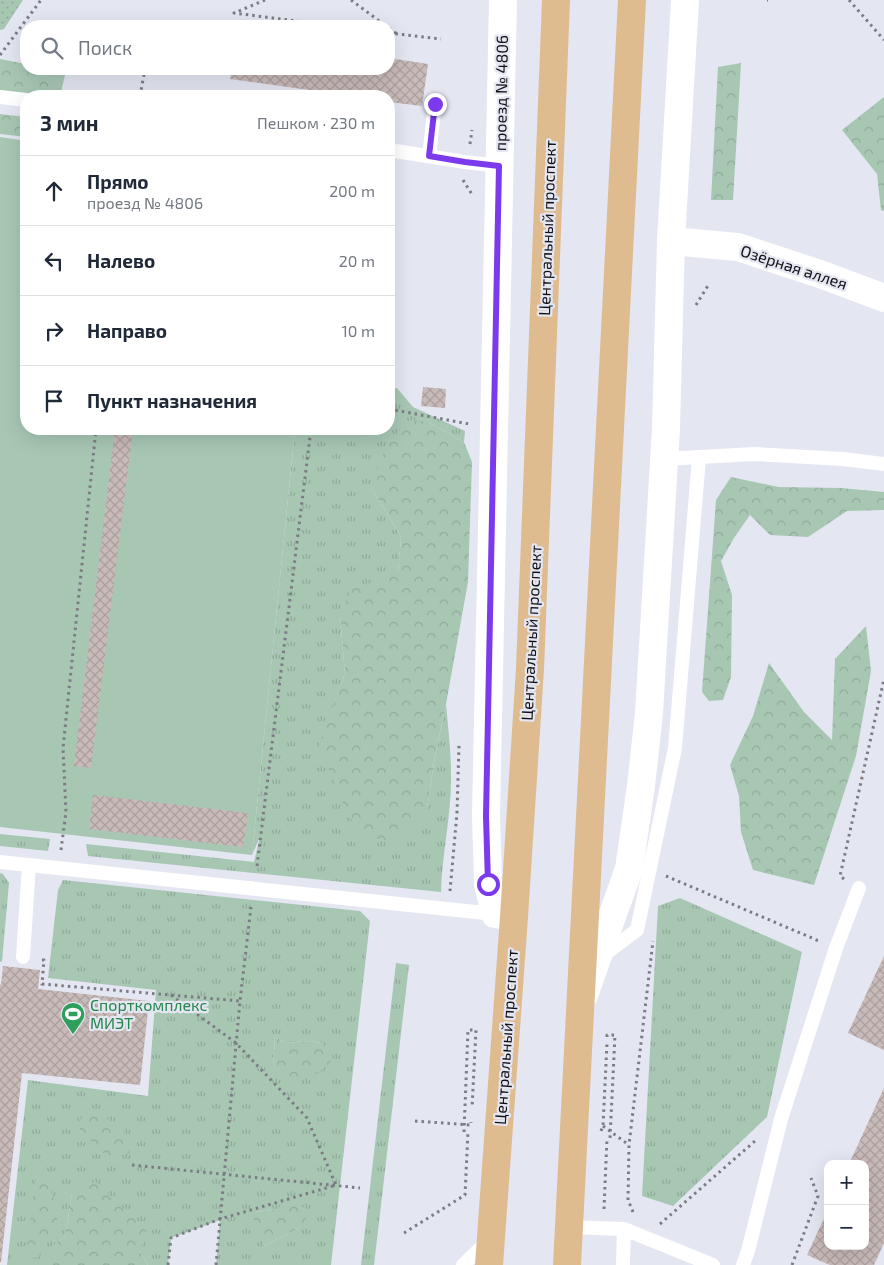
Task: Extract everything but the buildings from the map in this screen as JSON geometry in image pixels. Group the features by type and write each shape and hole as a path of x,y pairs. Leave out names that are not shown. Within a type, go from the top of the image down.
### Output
{"main road":[{"name":"Центральный проспект","path":"489,1265 505,916 530,669 556,0"},
{"path":"567,1265 632,0"}],"street":[{"name":"проезд № 4806","path":"503,0 486,816 488,884 505,916"},
{"path":"581,1006 629,869 640,795 649,713 664,459 671,240 685,0"},
{"name":"Озёрная аллея","path":"671,240 738,247 820,274 884,298"}],"lane":[{"path":"0,97 20,99"},
{"path":"429,156 435,104"},
{"path":"395,151 499,166"},
{"path":"664,459 754,454 843,459 884,464"},
{"path":"596,962 637,930 675,748 699,458"},
{"path":"0,862 505,916"},
{"path":"22,957 30,865"},
{"path":"743,1265 781,1119 836,948 859,888"},
{"path":"569,1227 624,1229 713,1265"},
{"path":"623,1265 624,1229"},
{"path":"463,1265 491,1238"}],"path":[{"path":"25,20 40,0"},
{"path":"265,0 234,13 288,20"},
{"path":"351,0 378,20"},
{"path":"849,0 884,40"},
{"path":"0,55 20,28"},
{"path":"397,34 441,39"},
{"path":"141,90 144,75"},
{"path":"462,178 474,198"},
{"path":"395,410 472,424"},
{"path":"61,848 66,812 63,748 95,435"},
{"path":"257,866 311,435"},
{"path":"840,876 884,679"},
{"path":"449,909 457,814 459,744"},
{"path":"669,876 836,948"},
{"path":"216,1265 240,1001 252,904"},
{"path":"22,957 44,960 42,984 240,1001"},
{"path":"172,995 236,1043 307,1118 336,1185"},
{"path":"404,1233 465,1195 466,1132 464,1122 468,1030 476,1030 471,1125 462,1124 415,1121"},
{"path":"604,1198 609,1138 611,1128 614,1035 607,1035 603,1126 610,1131 616,1136 622,1141 628,1145"},
{"path":"644,1238 781,1119"},
{"path":"132,1165 360,1188"},
{"path":"792,1265 818,1196 811,1178"},
{"path":"168,1265 171,1238 220,1220 336,1185"}],"green space":[{"path":"0,0 23,0 4,29 0,30"},
{"path":"0,59 20,63 20,75 65,75 61,90 20,90 20,94 0,91"},
{"path":"741,63 733,200 711,200 718,67"},
{"path":"884,97 884,211 881,210 877,174 842,130"},
{"path":"0,114 20,116 20,136 0,134"},
{"path":"0,137 20,140 20,435 294,435 252,855 0,827"},
{"path":"395,388 397,388 413,407 465,431 464,442 428,422 371,487 401,537 398,574 340,617 345,673 320,746 427,809 435,756 446,704 451,788 441,892 88,856 86,844 254,862 260,837 252,855 294,435 395,435"},
{"path":"409,420 428,422 464,442 472,462 468,582 435,756 427,809 395,842 360,836 341,800 319,746 345,673 340,617 351,589 398,573 401,537 371,487 386,446"},
{"path":"731,477 779,487 840,488 884,492 884,510 847,511 808,537 770,535 750,515 721,561 732,595 731,677 723,700 709,701 702,692 716,500"},
{"path":"866,626 871,671 856,756 814,885 753,870 741,832 739,796 730,765 753,716 769,663 804,712 832,740 835,659"},
{"path":"0,834 50,839 48,851 0,846"},
{"path":"0,873 3,874 9,883 2,961 0,962"},
{"path":"63,880 360,911 370,921 331,1265 216,1265 220,1220 171,1238 168,1265 148,1265 140,1251 72,1194 65,1236 48,1250 50,1265 7,1265 28,1080 148,1096 156,990 48,978 58,890","holes":["275,1037 286,1043 306,1041 323,1043 273,1066","274,1210 301,1227 264,1246 255,1212"]},
{"path":"680,898 802,952 767,1117 673,1206 642,1196 658,906"},
{"path":"396,963 409,965 374,1265 361,1265"},
{"path":"275,1037 286,1043 306,1041 323,1043 331,1061 319,1072 309,1077 297,1079 282,1078 273,1066"},
{"path":"86,1107 122,1127 130,1153 106,1156 78,1127"},
{"path":"38,1162 57,1206 57,1226 39,1257 25,1259"},
{"path":"95,1181 147,1231 140,1251 148,1265 50,1265 47,1250 65,1236 72,1194"},
{"path":"290,1201 311,1211 301,1227 264,1246 253,1218 255,1212 274,1210"}],"place":[{"name":"Спорткомплекс МИЭТ","path":"73,1035"}],"route":[{"path":"435,104 429,156 499,166 486,816 488,884"}]}
